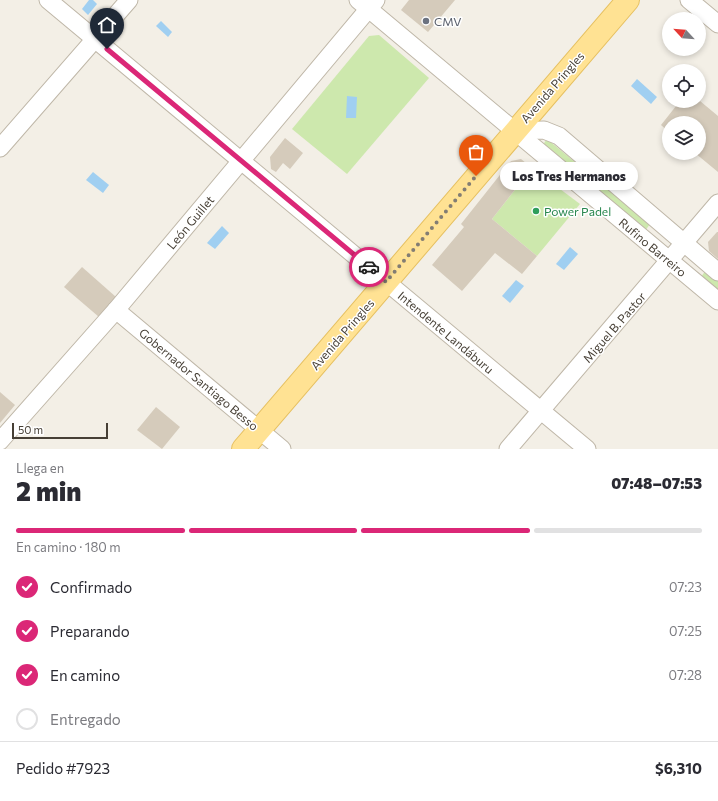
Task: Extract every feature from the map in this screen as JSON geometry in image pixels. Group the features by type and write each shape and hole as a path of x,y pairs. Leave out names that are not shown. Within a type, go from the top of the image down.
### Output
{"main road":[{"name":"Avenida Pringles","path":"243,449 628,0"}],"street":[{"name":"Intendente Landáburu","path":"48,0 587,449"},
{"path":"0,148 129,0"},
{"path":"689,0 718,24"},
{"name":"Rufino Barreiro","path":"368,3 515,131 718,301"},
{"name":"León Guillet","path":"0,441 116,310 241,161 368,3"},
{"name":"Rufino Barreiro","path":"515,131 544,130 559,136 718,272"},
{"name":"Miguel B. Pastor","path":"508,449 718,203"},
{"name":"Gobernador Santiago Besso","path":"116,310 282,449"}],"green space":[{"path":"379,35 429,78 347,174 292,129 369,36"},
{"path":"547,139 650,224 645,231 542,146"},
{"name":"Power Padel","path":"532,168 580,204 537,256 492,219"},
{"path":"706,270 718,280 718,291 701,277"}],"water":[{"path":"89,0 93,0 97,4 88,15 82,9"},
{"path":"161,21 172,32 168,37 156,26"},
{"path":"637,79 657,97 651,104 631,86"},
{"path":"347,96 357,97 356,118 346,118"},
{"path":"93,172 109,185 103,193 86,180"},
{"path":"222,226 229,233 215,249 207,243"},
{"path":"570,247 578,254 564,270 556,264"},
{"path":"516,280 524,286 510,303 502,296"}],"building":[{"name":"CMV","path":"409,0 455,0 428,32 401,10"},
{"path":"706,106 718,116 718,172 703,160 706,160 706,116 668,116 674,108 706,108"},
{"path":"285,138 303,153 290,169 283,163 276,172 271,169 270,157"},
{"path":"521,159 532,168 492,219 537,256 522,274 495,253 462,291 432,265 464,227 461,224 511,161"},
{"path":"717,232 718,259 709,251 708,242"},
{"path":"82,267 116,297 99,317 64,287"},
{"path":"0,392 15,405 0,423"},
{"path":"156,407 180,427 162,449 137,430"}],"way so far":[{"path":"369,267 386,282 476,176"}],"place":[{"name":"CMV","path":"426,21"},
{"name":"Los Tres Hermanos","path":"476,176"},
{"name":"Power Padel","path":"536,211"}],"route":[{"path":"107,49 369,267"}]}
